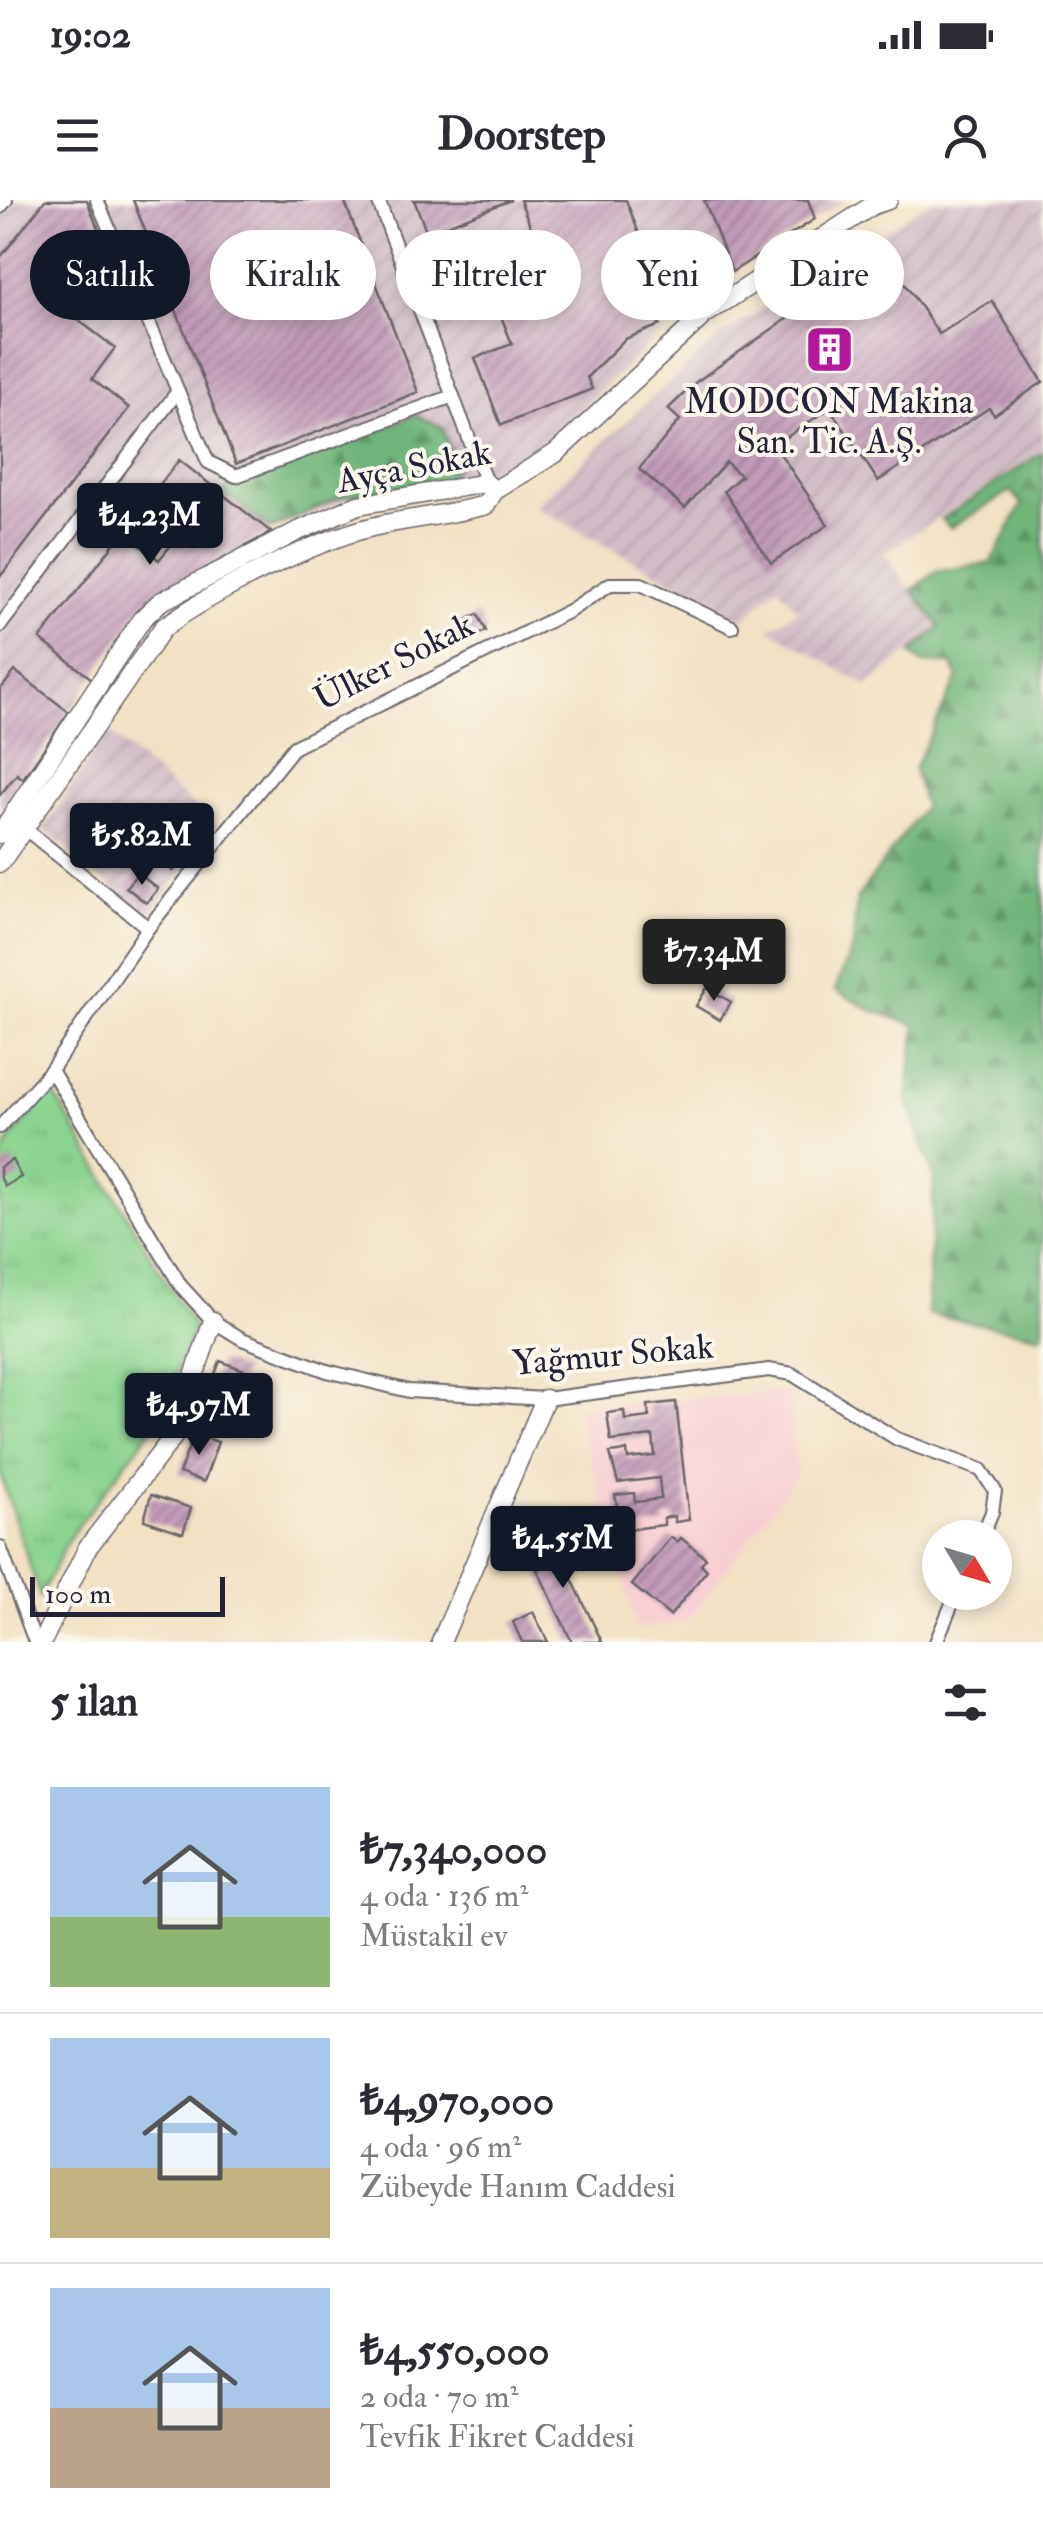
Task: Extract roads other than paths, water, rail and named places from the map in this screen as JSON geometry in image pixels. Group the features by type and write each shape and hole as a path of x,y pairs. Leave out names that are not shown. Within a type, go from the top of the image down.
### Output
{"street":[{"path":"0,207 6,200"},
{"path":"97,200 208,462 236,476 452,396"},
{"path":"378,200 490,487"},
{"name":"Ayça Sokak","path":"18,822 164,628 184,613 310,548 370,528 486,504 490,487 556,453 704,316 880,202"},
{"path":"0,626 178,391"},
{"name":"Ülker Sokak","path":"0,1127 51,1070 148,928 294,747 570,610 610,584 642,584 732,627"},
{"path":"0,834 18,822"},
{"path":"0,864 18,822"},
{"path":"18,822 148,928"},
{"name":"Yağmur Sokak","path":"51,1070 181,1286 213,1321 242,1339 327,1371 409,1391 545,1398 769,1370 792,1374 897,1439 981,1470 995,1491 989,1520"},
{"path":"39,1642 88,1547 172,1437 213,1321"},
{"path":"441,1642 545,1398"},
{"path":"0,1547 39,1642"},
{"path":"936,1642 950,1610"}],"place":[{"name":"MODCON Makina San. Tic. A.Ş.","path":"829,350"}]}
